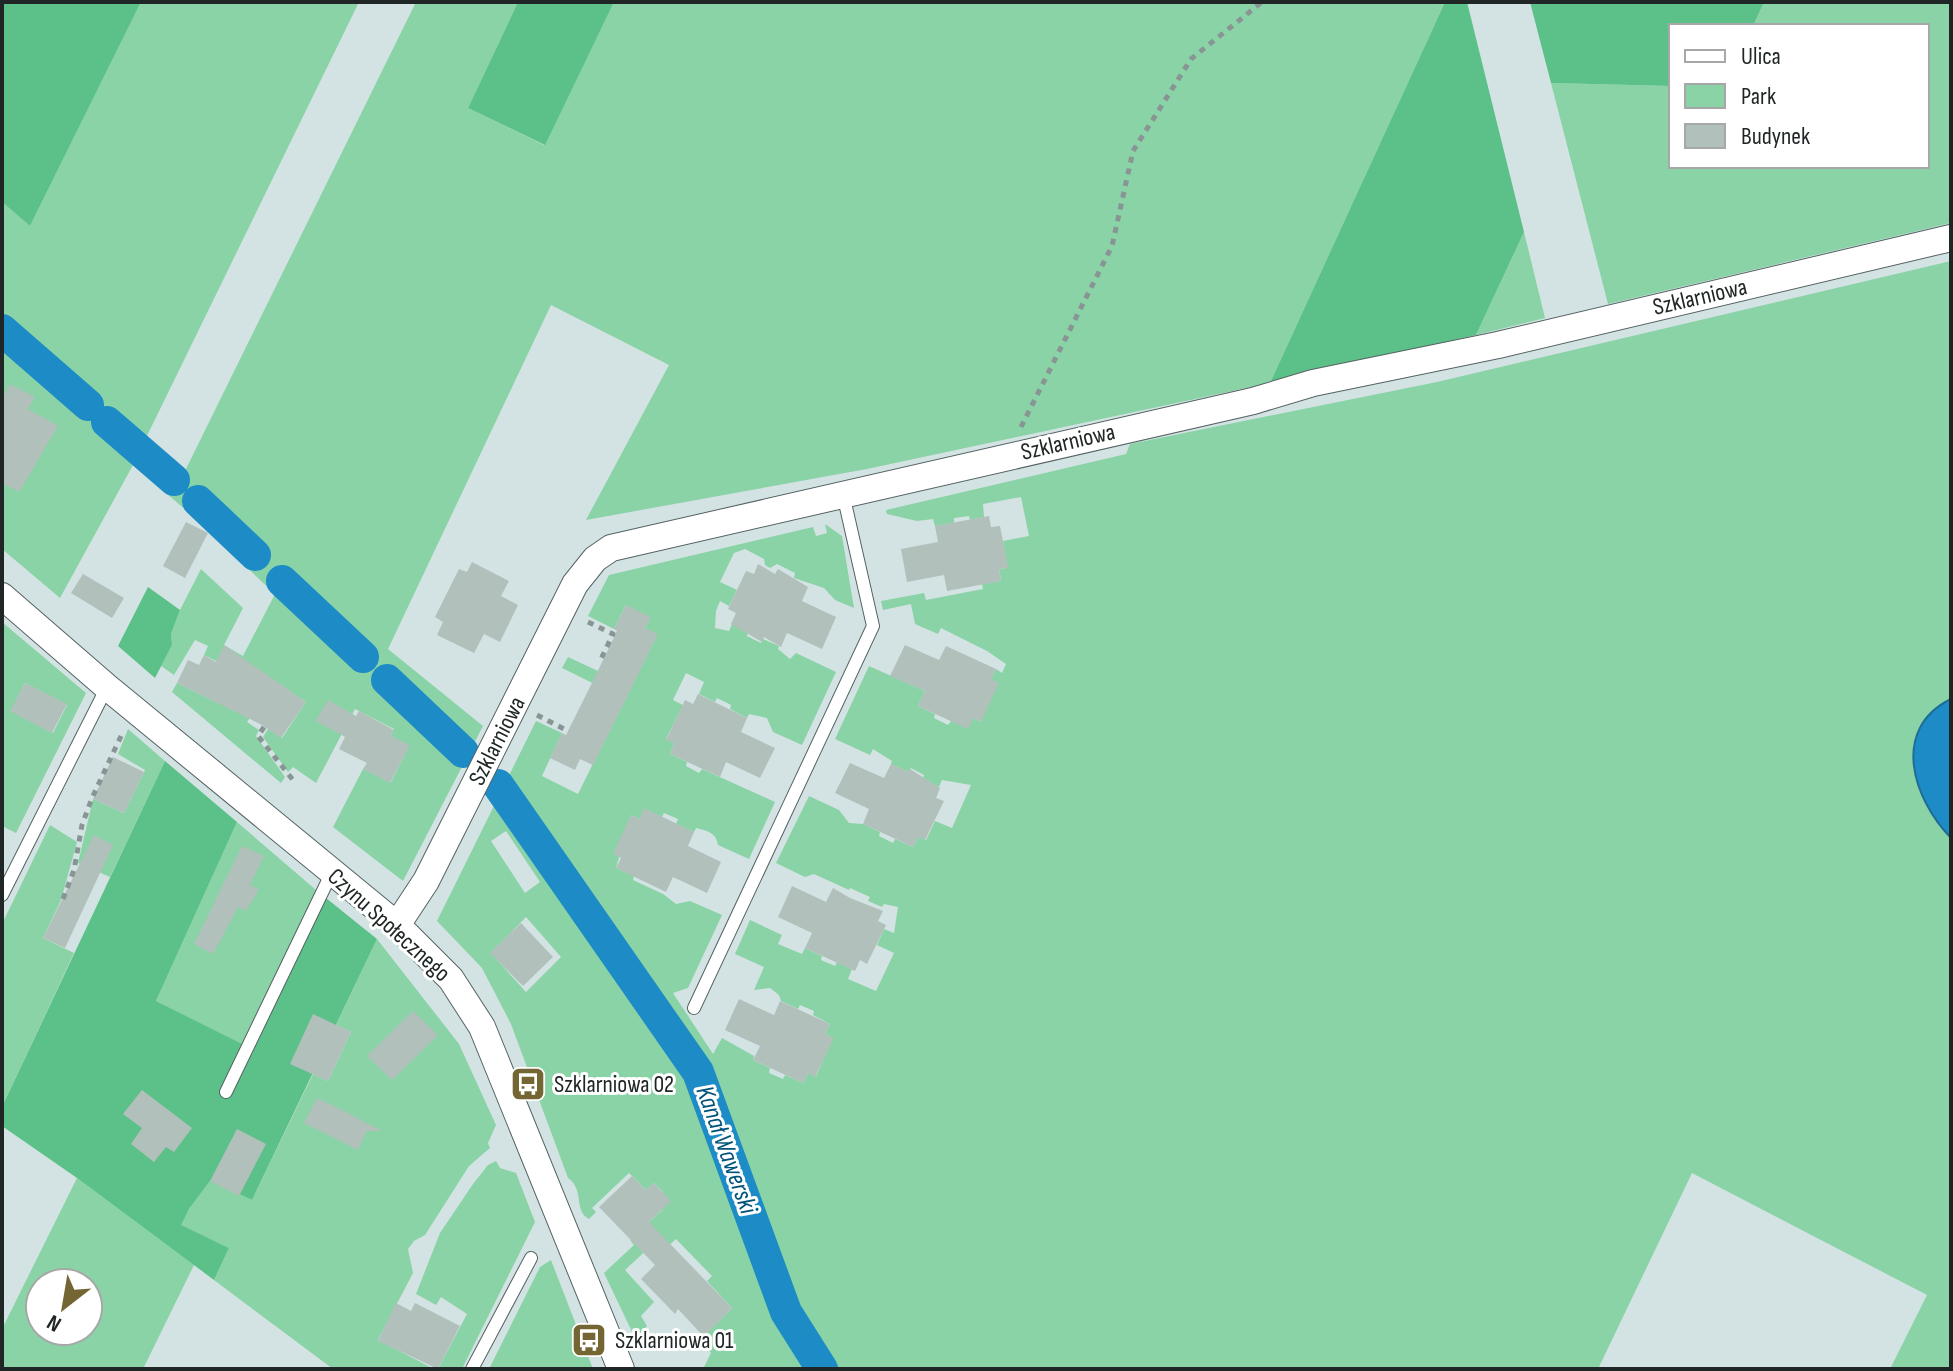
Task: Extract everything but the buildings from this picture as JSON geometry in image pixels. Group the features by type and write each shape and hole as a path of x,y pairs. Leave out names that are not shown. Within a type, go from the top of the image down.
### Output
{"street":[{"name":"Szklarniowa","path":"397,925 438,857 575,584 595,559 617,545 1253,401 1313,383 1498,345 1951,238"},
{"name":"Czynu Społecznego","path":"2,596 105,692 397,925 451,979 482,1027 621,1369"}],"lane":[{"path":"694,1008 873,626 843,494"},
{"path":"2,895 105,692"},
{"path":"226,1092 332,872"},
{"path":"472,1369 531,1258"}],"path":[{"path":"1007,455 1112,246 1133,151 1191,59 1262,2"},
{"path":"586,621 613,634 600,661"},
{"path":"63,899 74,870 82,825 129,719 105,692"},
{"path":"539,716 568,731"},
{"path":"264,727 258,736 293,780"}],"green space":[{"path":"2,2 141,2 30,226 2,202"},
{"path":"141,2 359,2 143,444 182,477 416,2 518,2 468,108 544,145 614,2 1445,2 1270,383 867,469 586,520 669,365 551,305 388,649 483,726 403,881 333,827 363,769 391,782 409,746 391,736 394,729 355,709 316,783 293,767 288,772 263,737 268,729 282,738 306,702 275,681 247,722 259,730 256,736 285,777 281,783 172,692 177,683 216,702 218,662 204,655 208,646 195,640 174,675 161,666 172,645 171,634 180,610 201,569 243,608 224,645 243,656 275,594 133,465 60,598 2,549 2,202 30,226"},
{"path":"518,2 614,2 545,145 468,108"},
{"path":"1445,2 1467,2 1524,232 1476,335 1270,383"},
{"path":"1530,2 1764,2 1754,24 1669,24 1669,86 1551,83"},
{"path":"1764,2 1951,2 1951,223 1608,304 1551,83 1669,86 1669,168 1929,168 1929,24 1754,24"},
{"path":"1524,232 1545,318 1476,335"},
{"path":"1951,261 1951,1369 1890,1369 1927,1295 1692,1173 1598,1369 703,1369 711,1353 700,1340 732,1308 707,1281 712,1276 676,1239 661,1253 653,1244 625,1270 654,1302 641,1316 647,1326 635,1338 604,1273 634,1245 630,1240 663,1209 655,1200 663,1192 654,1183 646,1190 629,1173 592,1208 596,1212 589,1219 584,1215 511,1024 482,968 437,921 536,721 562,733 542,776 578,794 625,699 562,668 568,657 598,671 645,628 650,618 626,605 614,629 588,616 609,575 813,527 816,536 827,533 825,524 842,536 854,608 835,600 824,588 794,578 795,573 777,564 770,568 765,565 764,559 745,549 734,553 720,582 737,590 729,606 720,601 715,628 729,631 732,624 761,643 763,639 779,646 778,649 790,659 796,653 836,672 802,745 773,732 767,718 749,714 747,718 717,698 715,702 699,694 704,682 686,673 673,700 683,705 666,739 674,743 670,754 687,762 686,766 699,773 702,769 775,802 749,859 718,845 710,833 696,828 694,832 676,824 678,819 664,813 662,817 639,819 631,815 616,868 634,876 633,880 676,904 690,901 722,915 688,988 673,993 713,1054 722,1038 754,1056 753,1060 770,1068 769,1073 783,1079 785,1075 803,1083 808,1073 816,1076 833,1038 825,1034 830,1024 813,1015 814,1011 800,1005 798,1009 781,1001 770,988 754,990 764,967 735,954 750,920 782,935 778,944 802,954 805,948 822,956 821,960 835,966 837,962 852,969 848,979 876,991 894,953 877,945 884,929 894,933 898,907 884,904 882,907 868,901 870,897 850,888 814,874 805,877 776,863 809,796 839,810 849,823 863,824 893,843 895,839 913,847 918,837 926,840 935,821 952,828 971,785 942,780 939,787 911,768 908,772 891,764 892,761 873,749 870,755 835,739 869,666 925,691 918,706 948,725 951,721 973,718 981,722 991,679 996,669 1002,673 1006,664 941,628 938,634 915,624 911,604 883,610 881,601 924,593 926,600 983,589 982,584 1001,581 999,569 1007,568 1003,541 1029,536 1021,497 983,504 984,517 970,520 969,516 954,518 954,523 935,526 933,519 917,521 887,514 886,510 1126,454 1130,444 1437,382","holes":["506,831 540,882 525,893 491,841","526,917 561,957 526,992 491,953"]},
{"path":"148,587 180,610 171,634 172,645 155,678 118,646"},
{"path":"2,622 86,693 16,833 2,826","holes":["25,683 67,705 53,733 11,711"]},
{"path":"128,729 165,761 110,877 78,863 93,799 124,813 145,770 118,754"},
{"path":"165,761 237,822 156,1001 242,1044 316,890 377,939 252,1200 210,1181 181,1225 229,1248 214,1280 2,1126 2,1107"},
{"path":"237,822 316,890 242,1045 156,1001"},
{"path":"50,825 77,842 61,900 43,938 74,953 2,1107 2,924"},
{"path":"377,939 459,1044 496,1125 488,1143 490,1148 469,1166 425,1235 408,1249 413,1273 378,1340 434,1369 333,1369 214,1280 229,1248 180,1225 210,1181 252,1200 313,1074 328,1081 351,1032 336,1025"},
{"path":"496,1161 500,1168 516,1173 535,1222 462,1369 438,1369 467,1314 441,1297 436,1305 416,1294 440,1233 473,1184 488,1165"},
{"path":"77,1178 194,1265 143,1369 2,1369 2,1329 24,1285 24,1347 104,1347 104,1267 33,1267"},
{"path":"551,1260 593,1369 489,1369 540,1267"}],"water":[{"path":"1951,699 1951,838 1926,804 1918,785 1914,746 1920,728 1932,712"}],"waterway":[{"name":"Kanał Wawerski","path":"2,330 88,405"},
{"name":"Kanał Wawerski","path":"107,422 174,480"},
{"name":"Kanał Wawerski","path":"198,501 255,555"},
{"name":"Kanał Wawerski","path":"282,581 363,657"},
{"name":"Kanał Wawerski","path":"387,680 463,752"},
{"name":"Kanał Wawerski","path":"498,785 698,1072 786,1312 822,1369"}],"place":[{"name":"Szklarniowa 02","path":"528,1084"},
{"name":"Szklarniowa 01","path":"589,1340"}]}
